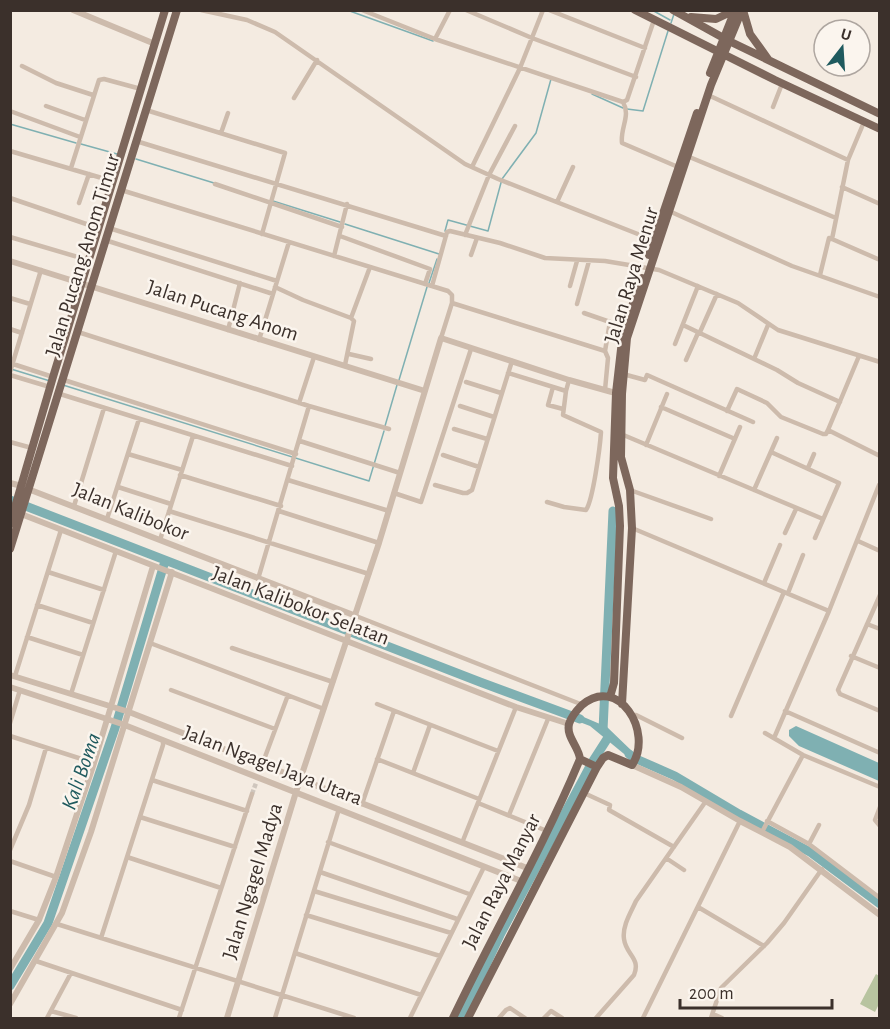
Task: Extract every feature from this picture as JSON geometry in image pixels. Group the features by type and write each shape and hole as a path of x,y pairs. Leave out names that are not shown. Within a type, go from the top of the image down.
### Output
{"main road":[{"name":"Jalan Pucang Anom Timur","path":"24,492 32,448 51,382 165,10"},
{"name":"Jalan Pucang Anom Timur","path":"17,511 48,430 177,10"},
{"path":"635,10 782,84 879,129"},
{"path":"680,14 716,19 735,10"},
{"name":"Jalan Raya Menur","path":"727,40 735,10"},
{"path":"742,10 750,34 772,63"},
{"name":"Jalan Raya Menur","path":"622,704 632,528 630,490 621,457 619,394 624,374 628,334 648,269 653,240 676,178 687,156 721,54 742,10"},
{"path":"680,14 772,63 879,114"},
{"path":"694,40 708,53 712,68"},
{"name":"Jalan Raya Menur","path":"606,696 614,683 620,517 613,480 623,332 669,211 678,167 712,68 721,54"},
{"path":"38,427 48,430"},
{"path":"613,480 621,481 626,476"},
{"path":"616,495 622,490 630,490"},
{"path":"10,524 17,511"},
{"path":"10,549 17,511"},
{"path":"618,578 628,578"},
{"path":"606,696 622,704 631,715 639,736 635,760 608,755 597,767 580,759 572,741 570,724 576,712 589,700 606,696"},
{"name":"Jalan Raya Manyar","path":"453,1018 547,831 580,759"},
{"name":"Jalan Raya Manyar","path":"468,1018 597,767"}],"street":[{"path":"72,10 155,44"},
{"path":"201,10 260,24 275,32 448,154 472,167 653,240"},
{"path":"362,10 520,69 625,101"},
{"path":"435,39 450,10"},
{"path":"466,10 532,38 636,77"},
{"path":"472,167 520,69 543,10"},
{"path":"549,10 645,48"},
{"path":"656,21 625,101 627,112 622,142 678,167"},
{"path":"294,98 317,60"},
{"path":"22,66 56,83 93,95"},
{"path":"70,168 97,82 102,79 141,89"},
{"path":"773,106 782,84"},
{"path":"708,94 848,160"},
{"path":"46,106 86,120"},
{"path":"146,110 285,152 262,234"},
{"path":"10,111 79,141"},
{"path":"221,133 228,113"},
{"path":"832,239 848,160 864,122"},
{"path":"466,234 489,175 515,126"},
{"path":"136,141 444,235"},
{"path":"10,151 112,181"},
{"path":"687,156 836,218"},
{"path":"557,202 573,167"},
{"path":"79,203 89,174"},
{"path":"215,184 342,225"},
{"path":"842,187 879,204"},
{"path":"121,190 448,291 452,295 452,303 441,338 568,380 619,394"},
{"path":"10,198 98,228"},
{"path":"334,256 347,204"},
{"path":"669,211 792,266 879,297"},
{"path":"109,228 276,284 303,300 351,318 355,324 345,365"},
{"path":"429,285 444,235 449,231 545,258 605,261 681,278 738,303 768,325 794,336 879,362"},
{"path":"10,237 88,261"},
{"path":"339,237 430,269 429,285"},
{"path":"471,255 477,238"},
{"path":"820,275 829,238 879,260"},
{"path":"105,240 273,294"},
{"path":"259,340 289,242"},
{"path":"184,266 188,254"},
{"path":"194,269 198,257"},
{"name":"Jalan Pucang Anom","path":"10,261 425,391"},
{"path":"570,286 577,261"},
{"path":"577,304 589,261"},
{"path":"351,318 370,267"},
{"path":"11,368 41,270"},
{"path":"228,330 240,284"},
{"path":"675,344 698,286"},
{"path":"686,360 717,294"},
{"path":"10,298 30,304"},
{"path":"452,303 605,351"},
{"path":"584,313 610,322 605,351 609,358 605,390"},
{"path":"683,324 840,402"},
{"path":"754,359 768,325"},
{"path":"10,329 22,333"},
{"path":"78,332 299,403 386,428"},
{"name":"Jalan Ngagel Madya","path":"227,1018 300,779 355,620 441,338"},
{"path":"394,493 421,502 471,349"},
{"path":"349,354 371,359"},
{"path":"727,411 737,388 767,403 782,417 826,434 859,356"},
{"path":"299,403 314,357"},
{"path":"435,485 463,493 471,492 512,361"},
{"path":"11,368 51,382"},
{"path":"11,368 51,382"},
{"path":"508,373 566,391"},
{"path":"624,374 645,380 647,375 753,422"},
{"path":"547,502 552,505 584,510 588,507 601,433 599,430 566,417 563,413 568,380"},
{"path":"466,382 501,393"},
{"path":"62,386 104,408 193,436 294,459"},
{"path":"62,386 294,459"},
{"path":"553,387 548,405 563,409"},
{"path":"646,445 667,394"},
{"path":"258,579 309,406"},
{"path":"460,406 494,417"},
{"path":"661,407 735,439"},
{"path":"74,506 104,408"},
{"path":"107,519 139,419"},
{"path":"719,476 740,427"},
{"path":"454,429 487,439"},
{"path":"828,430 879,454"},
{"path":"621,434 823,519"},
{"path":"160,540 193,436"},
{"path":"754,490 777,438"},
{"path":"300,441 400,473"},
{"path":"10,442 32,448"},
{"path":"771,452 840,484 815,538"},
{"path":"128,454 379,543"},
{"path":"808,468 814,454"},
{"path":"443,456 479,467"},
{"path":"288,480 389,511"},
{"name":"Jalan Kalibokor","path":"10,483 24,492 74,506 355,620"},
{"path":"774,738 829,611 879,485"},
{"path":"118,487 171,504"},
{"path":"630,490 711,519"},
{"path":"873,504 879,507"},
{"path":"785,533 796,509"},
{"name":"Jalan Kalibokor Selatan","path":"17,511 115,554 155,566 349,638 516,707 548,719 570,724"},
{"path":"169,511 369,574"},
{"path":"632,528 829,611"},
{"path":"13,676 61,530"},
{"path":"858,541 879,551"},
{"path":"764,583 780,545"},
{"path":"71,694 115,554"},
{"path":"731,716 803,555"},
{"path":"10,969 39,920 56,877 110,719 155,566"},
{"path":"48,572 104,590"},
{"path":"10,1004 57,924 91,832 170,572"},
{"path":"879,595 838,691 879,711"},
{"path":"37,605 93,623"},
{"path":"355,620 583,705"},
{"path":"867,624 879,629"},
{"path":"27,637 83,655"},
{"path":"150,643 325,709"},
{"path":"232,648 333,682"},
{"path":"851,656 879,669"},
{"name":"Jalan Ngagel Jaya Utara","path":"13,676 127,712 527,868"},
{"name":"Jalan Ngagel Jaya Utara","path":"10,687 124,724 257,780 296,792 521,881"},
{"path":"10,723 20,690"},
{"path":"171,690 275,729"},
{"path":"262,765 288,695"},
{"path":"377,704 498,751"},
{"path":"462,843 516,707"},
{"path":"362,804 394,711"},
{"path":"785,711 879,753"},
{"path":"631,715 636,715 681,738"},
{"path":"509,815 548,719"},
{"path":"413,773 430,725"},
{"path":"765,733 803,755 879,787"},
{"path":"10,736 94,763"},
{"path":"101,938 163,740"},
{"path":"10,850 28,807 46,748"},
{"path":"765,826 803,755"},
{"path":"377,759 547,831"},
{"path":"635,760 740,821 765,826 809,844 879,898"},
{"path":"152,780 247,811"},
{"path":"584,793 610,805 609,810 674,847"},
{"path":"179,1018 252,794"},
{"path":"596,1018 634,975 637,963 624,941 626,925 640,894 706,801"},
{"path":"879,807 874,820 879,826"},
{"path":"275,1018 339,809"},
{"path":"140,817 235,848"},
{"path":"643,1018 740,821"},
{"path":"809,844 819,825"},
{"path":"765,826 879,915"},
{"path":"328,842 469,894"},
{"path":"127,857 221,888"},
{"path":"666,858 684,870"},
{"path":"10,861 56,877"},
{"path":"410,1018 484,867"},
{"path":"722,1018 712,1016 721,988 784,923 822,869"},
{"path":"320,872 457,919"},
{"path":"314,891 451,933"},
{"path":"698,907 764,946"},
{"path":"10,911 39,920"},
{"path":"306,915 440,956"},
{"path":"57,924 354,1018"},
{"path":"295,953 421,995"},
{"path":"36,961 182,1010"},
{"path":"47,1018 71,973"},
{"path":"499,1018 510,1008 525,1018"},
{"path":"51,1011 76,1018"},
{"path":"544,1018 551,1011 562,1018"}],"green space":[{"path":"876,974 879,976 879,1004 875,1012 860,1004"}],"water":[{"path":"579,715 607,727 634,753 629,758 590,726 577,721"},
{"path":"796,726 879,763 879,781 799,746 789,736 789,730"}],"waterway":[{"path":"347,10 433,41"},
{"path":"652,10 670,20"},
{"path":"671,23 674,14"},
{"path":"627,109 643,111 668,31"},
{"path":"445,231 448,220 488,231 502,179 536,133 551,79"},
{"path":"592,94 623,108"},
{"path":"10,124 76,143"},
{"path":"81,144 117,154"},
{"path":"136,159 214,183"},
{"path":"273,201 340,222"},
{"path":"345,224 439,254"},
{"path":"429,283 437,259"},
{"path":"399,380 427,287"},
{"path":"11,369 50,381"},
{"path":"63,385 369,481 384,431"},
{"path":"385,426 397,385"},
{"path":"10,500 580,719"},
{"path":"603,730 613,511"},
{"name":"Kali Boma","path":"10,986 48,923 115,728 165,561"},
{"path":"593,761 609,736"},
{"path":"629,754 675,776 810,852 880,904"},
{"path":"461,1018 500,935 589,768"}],"tunnel":[{"path":"252,794 256,783"}]}
